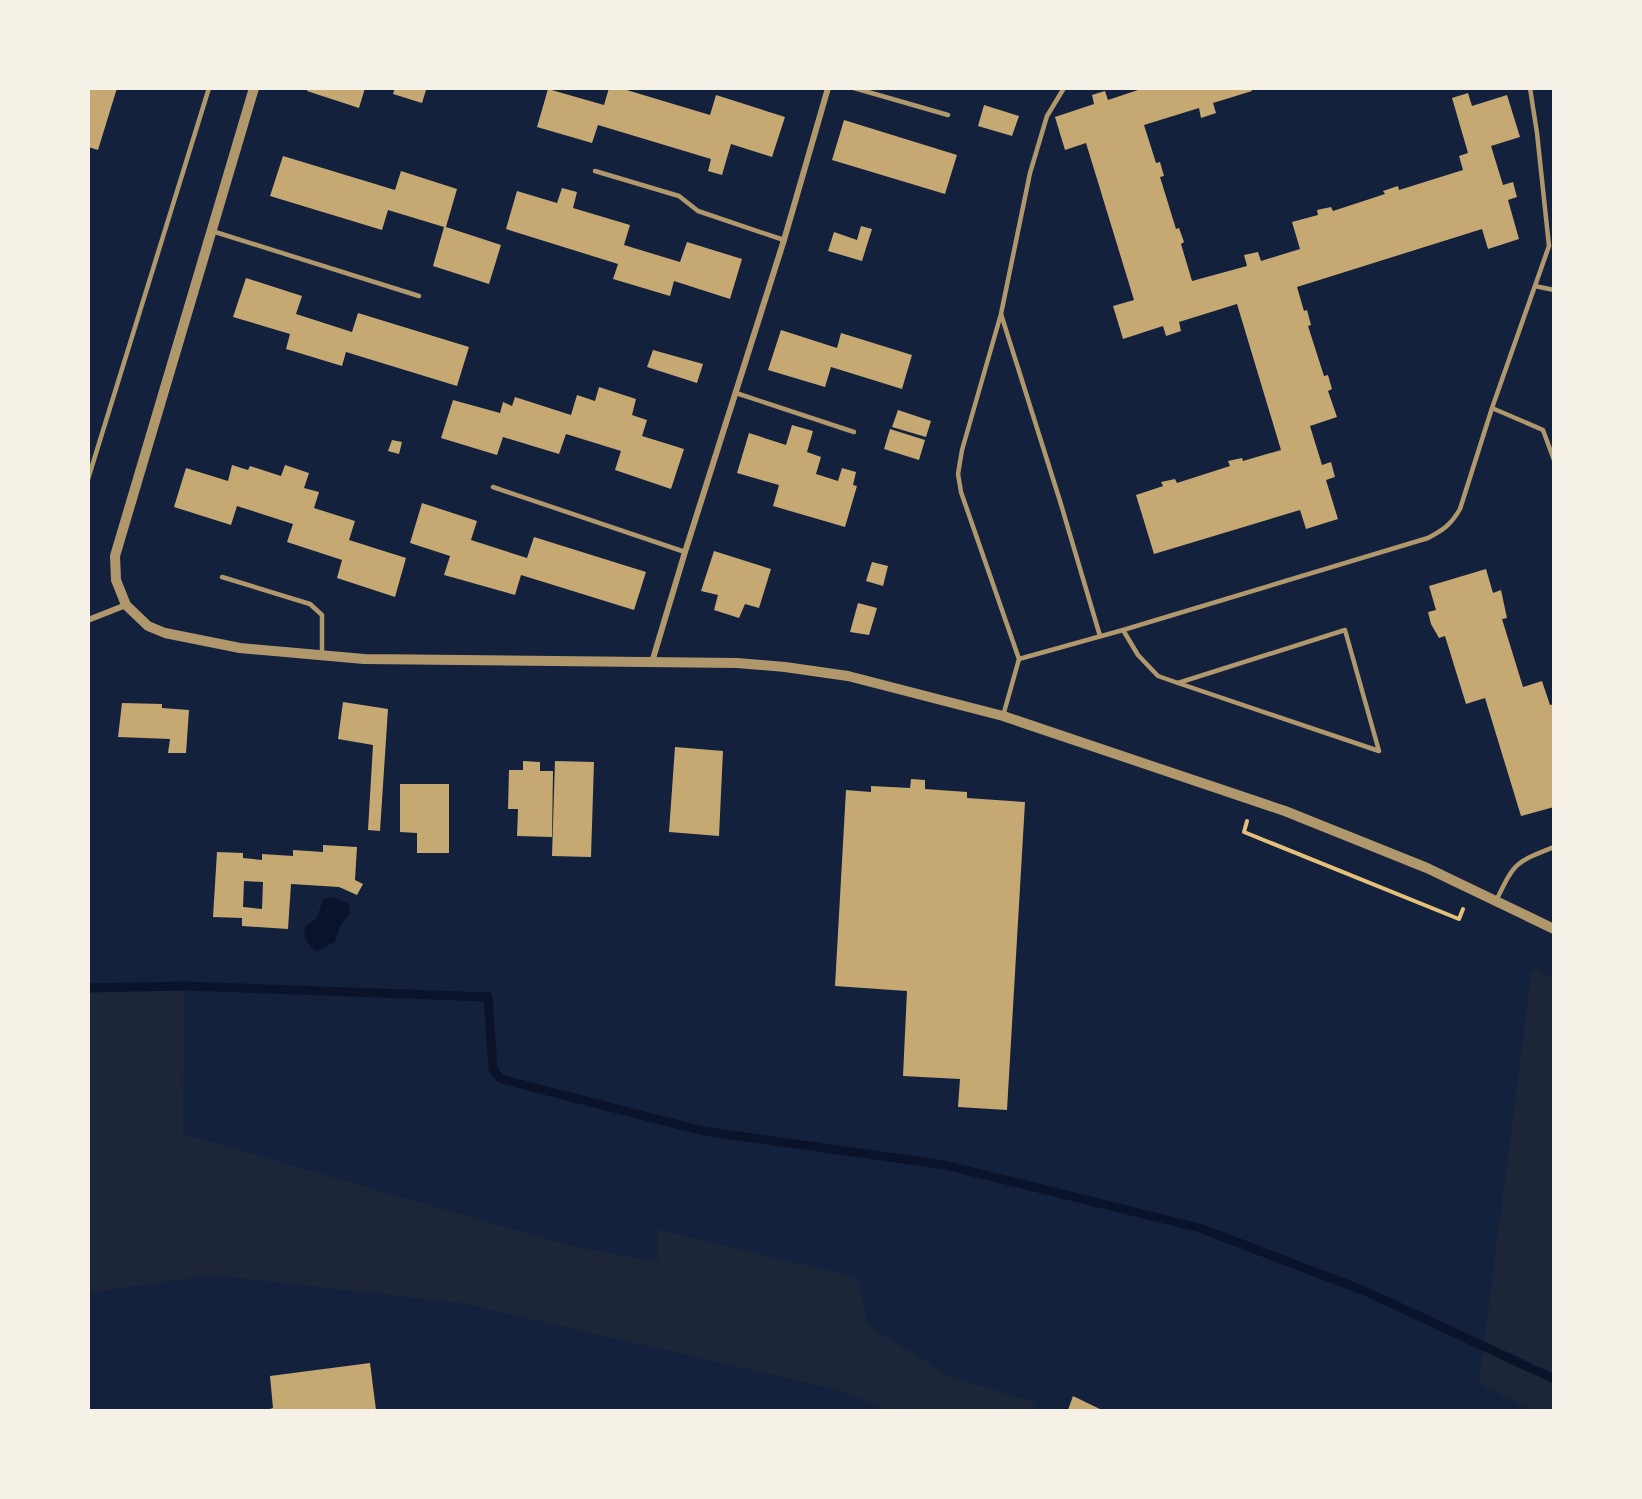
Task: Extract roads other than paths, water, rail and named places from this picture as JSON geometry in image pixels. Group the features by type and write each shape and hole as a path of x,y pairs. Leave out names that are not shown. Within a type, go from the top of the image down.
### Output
{"street":[{"path":"254,88 115,556 116,580 126,605 148,626 165,633 240,648 364,659 737,663 838,675 1003,716 1285,811 1427,868 1554,929"},
{"path":"652,663 784,240 828,88"},
{"path":"88,620 126,605"}],"lane":[{"path":"88,479 209,88"},
{"path":"854,88 948,115"},
{"path":"1003,716 1019,658 961,492 958,474 962,450 1001,314 1030,173 1047,116 1064,88"},
{"path":"1019,658 1123,630 1428,538 1452,523 1460,509 1492,408 1549,246 1530,88"},
{"path":"595,171 679,196 698,211 784,240"},
{"path":"212,231 419,296"},
{"path":"1535,286 1554,290"},
{"path":"1001,314 1100,636"},
{"path":"736,393 854,432"},
{"path":"1492,408 1543,430 1554,460"},
{"path":"493,487 685,552"},
{"path":"222,577 310,604 322,615 322,655"},
{"path":"1123,630 1138,655 1158,676 1178,683 1323,732 1380,751 1345,630 1178,683"},
{"path":"1496,901 1511,870 1520,861 1554,847"}],"waterway":[{"path":"88,988 184,986 488,997 493,1069 501,1079 703,1131 945,1165 1200,1228 1367,1292 1554,1379"}]}
